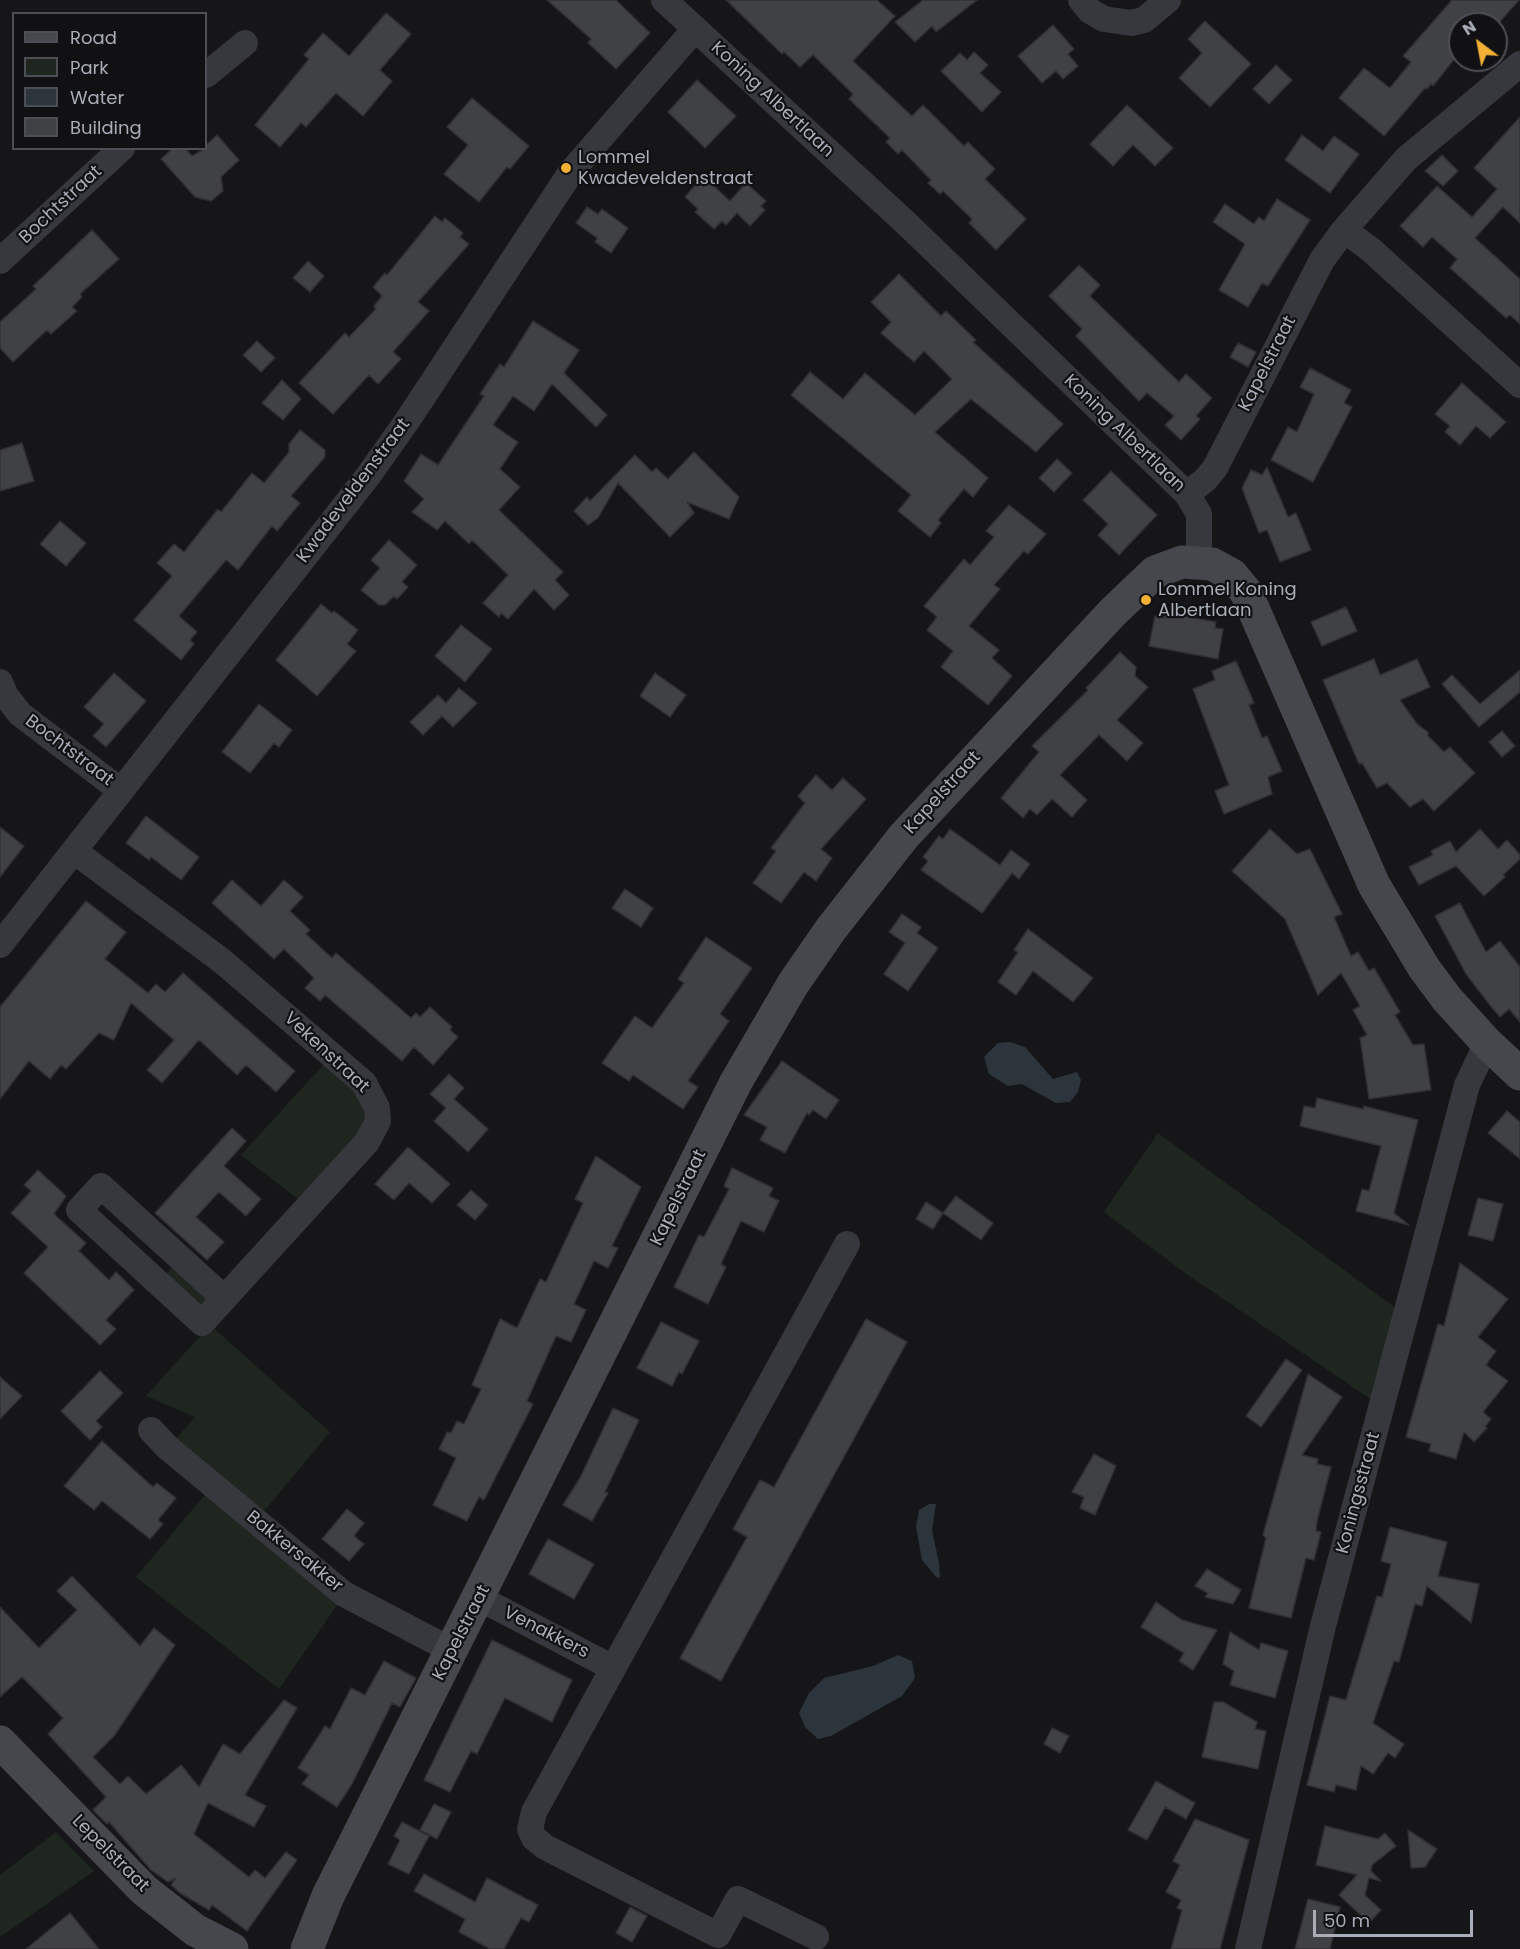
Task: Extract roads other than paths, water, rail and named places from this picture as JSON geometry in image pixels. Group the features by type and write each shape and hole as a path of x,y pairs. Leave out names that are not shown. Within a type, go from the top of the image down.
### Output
{"main road":[{"name":"Kapelstraat","path":"307,1949 328,1896 453,1651 736,1082 771,1019 818,947 868,879 912,827 1113,612 1144,582 1164,567 1182,562 1199,562"},
{"path":"1199,562 1222,568 1246,592 1374,885 1424,968 1486,1043 1519,1072"},
{"name":"Lepelstraat","path":"0,1743 144,1890 195,1930 232,1949"}],"street":[{"name":"Koning Albertlaan","path":"664,0 907,224 1187,494 1199,514 1199,562"},
{"path":"1081,0 1090,11 1104,19 1131,23 1144,20 1168,0"},
{"name":"Kwadeveldenstraat","path":"0,945 368,476 407,421 505,268 571,172 695,29"},
{"path":"207,74 245,44"},
{"name":"Kapelstraat","path":"1187,494 1205,480 1215,468 1322,260 1344,230 1407,159 1520,64"},
{"name":"Bochtstraat","path":"0,261 120,150"},
{"path":"1344,230 1370,249 1520,385"},
{"name":"Bochtstraat","path":"0,682 6,696 20,714 120,790"},
{"name":"Vekenstraat","path":"74,851 222,961 364,1083 378,1108 378,1121 367,1142 202,1323 79,1210 101,1186 224,1298"},
{"name":"Koningsstraat","path":"1248,1949 1326,1614 1467,1085 1486,1043"},
{"path":"816,1937 738,1899 718,1935 545,1847 534,1838 530,1830 534,1812 847,1244"},
{"name":"Bakkersakker","path":"151,1430 167,1447 344,1594 453,1651"},
{"name":"Venakkers","path":"479,1598 613,1668"}],"water":[{"path":"1010,1042 1025,1047 1053,1079 1077,1072 1081,1080 1078,1092 1070,1102 1056,1103 1022,1084 1008,1086 989,1074 984,1057 998,1043"},
{"path":"929,1504 936,1504 932,1530 939,1563 940,1577 937,1578 922,1560 916,1527 919,1510"},
{"path":"898,1655 912,1661 915,1678 902,1696 831,1736 818,1739 805,1727 799,1713 809,1693 824,1678 873,1666"}],"place":[{"name":"Lommel Kwadeveldenstraat","path":"566,168"},
{"name":"Lommel Koning Albertlaan","path":"1146,600"}]}
